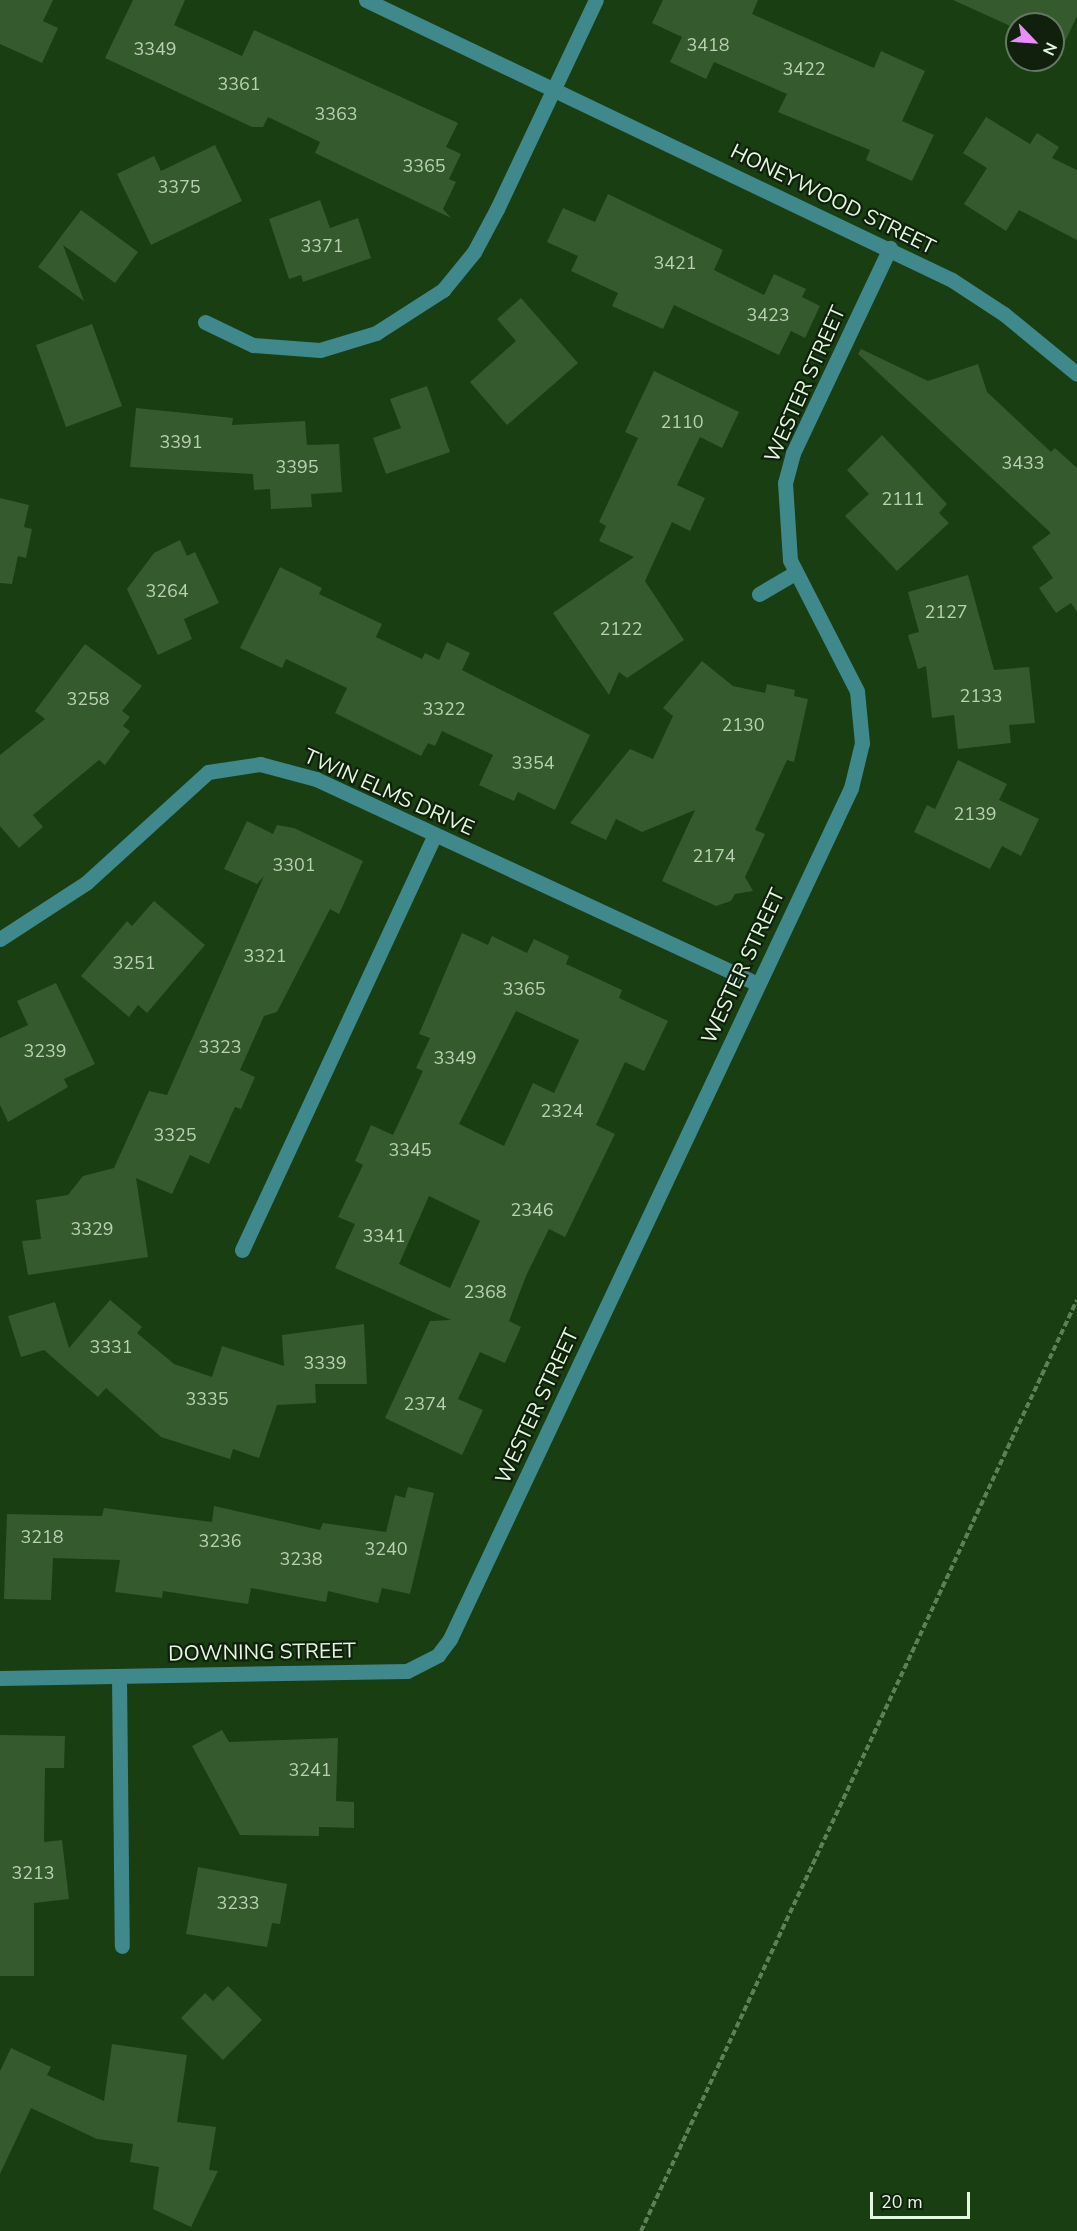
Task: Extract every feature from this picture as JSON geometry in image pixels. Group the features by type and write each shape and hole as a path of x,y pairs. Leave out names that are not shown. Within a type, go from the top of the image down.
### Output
{"street":[{"name":"HONEYWOOD STREET","path":"366,0 890,248 1004,314 1077,374"},
{"path":"205,322 253,345 320,350 376,333 412,313 442,290 474,252 596,0"},
{"name":"WESTER STREET","path":"407,1671 438,1655 460,1620 851,788 862,742 862,717 849,668 795,573 784,523 785,483 793,453 890,248"},
{"path":"759,594 795,573"},
{"name":"TWIN ELMS DRIVE","path":"0,939 86,883 189,786 208,772 235,765 260,764 297,773 758,984"},
{"path":"242,1250 435,835"},
{"name":"DOWNING STREET","path":"0,1678 407,1671"},
{"path":"119,1676 122,1946"}],"path":[{"path":"641,2231 1077,1300"}],"building":[{"path":"0,0 53,0 43,21 58,28 42,63 0,44"},
{"path":"133,0 185,0 174,25 242,56 254,30 458,123 446,147 461,154 449,179 456,182 443,209 451,218 315,153 320,142 268,117 263,127 252,127 105,58"},
{"path":"663,0 758,0 752,14 874,68 881,51 925,71 902,121 934,135 912,181 866,160 870,150 778,112 787,94 714,62 706,79 670,62 682,37 652,23"},
{"path":"953,0 1077,0 1077,16 1065,42 1065,12 1005,12 1005,24"},
{"path":"986,117 1030,144 1037,133 1059,147 1052,158 1077,170 1077,240 1019,210 1006,231 964,204 987,168 963,153"},
{"path":"215,145 242,201 151,245 117,174 154,156 161,171"},
{"path":"608,194 723,250 714,270 764,295 774,274 806,289 802,297 820,306 805,338 791,331 779,355 674,305 663,329 612,306 618,293 571,271 578,256 547,242 563,208 595,222"},
{"path":"320,200 330,228 358,218 371,258 303,282 301,275 289,279 269,219"},
{"path":"81,210 138,252 115,283 63,245 84,301 38,267"},
{"path":"521,298 578,363 507,425 470,382 516,341 497,319"},
{"path":"92,324 122,406 66,427 36,345"},
{"path":"861,349 928,381 978,364 987,392 1051,452 1055,448 1077,468 1077,612 1071,603 1056,613 1039,588 1053,578 1032,547 1051,533 858,354"},
{"path":"654,371 739,412 722,448 700,437 677,485 705,498 690,531 672,522 645,581 684,640 627,678 619,672 609,695 553,613 634,557 599,541 606,526 599,522 638,438 625,432"},
{"path":"427,386 450,452 386,474 373,438 401,428 390,399"},
{"path":"136,408 233,418 232,425 305,421 307,445 339,444 342,492 311,494 312,507 271,509 270,489 254,490 253,474 130,467"},
{"path":"882,435 947,504 939,513 949,523 897,571 845,516 869,494 847,470"},
{"path":"0,498 29,505 24,527 32,529 26,558 18,556 12,584 0,583"},
{"path":"180,540 187,556 195,552 219,603 184,619 192,639 158,655 127,589 154,553"},
{"path":"280,567 322,588 319,594 382,624 376,637 422,659 425,653 439,660 447,642 470,653 462,670 590,735 555,810 518,792 514,801 479,785 493,755 442,731 435,746 428,743 421,756 335,713 347,688 286,659 282,668 240,648"},
{"path":"968,575 994,670 1029,667 1035,723 1009,725 1011,743 958,749 954,715 932,718 926,666 918,669 908,635 919,632 908,592"},
{"path":"85,644 142,686 122,711 130,717 123,726 130,731 105,765 99,760 33,815 43,827 19,848 0,826 0,755 45,719 35,711"},
{"path":"702,661 733,686 765,693 767,684 795,690 794,696 808,699 794,762 787,760 755,830 765,834 745,877 753,891 735,894 731,901 716,906 662,881 695,810 642,832 616,819 606,840 570,823 630,749 653,759 673,716 663,708"},
{"path":"958,760 1007,784 999,800 1039,819 1021,856 1002,846 990,869 914,832 927,805 935,809"},
{"path":"247,821 273,834 277,825 294,828 363,861 339,914 330,909 277,1012 264,1016 240,1070 255,1077 241,1109 235,1107 209,1164 190,1155 172,1194 136,1178 148,1257 28,1275 22,1241 41,1239 36,1200 68,1195 83,1176 114,1168 149,1091 167,1095 264,876 257,884 224,869"},
{"path":"154,901 205,945 147,1013 138,1005 129,1017 81,976 127,921 132,926"},
{"path":"462,933 488,945 492,936 527,953 534,939 569,956 566,964 622,990 619,998 668,1021 644,1071 625,1062 596,1125 615,1134 565,1237 549,1229 526,1276 509,1321 521,1327 505,1363 480,1352 458,1399 483,1410 462,1455 385,1418 430,1321 451,1320 335,1268 355,1224 338,1217 363,1165 355,1161 371,1125 393,1135 423,1071 416,1068 430,1038 419,1034","holes":["516,1011 579,1040 554,1093 533,1083 504,1146 459,1124","429,1196 480,1221 450,1288 399,1264"]},
{"path":"56,983 95,1064 64,1079 68,1087 8,1122 0,1105 0,1038 28,1025 17,1001"},
{"path":"110,1300 142,1327 137,1333 174,1364 212,1377 222,1346 284,1366 282,1335 364,1324 367,1384 315,1384 316,1403 277,1405 259,1458 233,1449 230,1459 161,1437 106,1388 98,1397 44,1350 21,1357 8,1316 55,1302 69,1348"},
{"path":"408,1487 434,1493 410,1594 382,1588 378,1603 328,1591 326,1602 251,1588 248,1604 163,1591 162,1598 115,1592 120,1560 53,1558 51,1600 4,1599 7,1514 102,1516 104,1508 212,1522 214,1506 320,1530 323,1523 386,1532 395,1495 405,1498"},
{"path":"222,1730 229,1742 338,1738 336,1801 354,1802 354,1828 319,1827 319,1836 240,1835 192,1746"},
{"path":"0,1735 65,1736 64,1768 45,1768 44,1842 62,1840 69,1899 34,1903 34,1976 0,1976"},
{"path":"198,1867 287,1884 280,1924 272,1923 267,1947 186,1934"},
{"path":"228,1986 262,2020 223,2060 181,2018 205,1993 213,2001"},
{"path":"112,2044 187,2055 177,2122 216,2127 209,2170 218,2171 191,2227 153,2209 159,2167 130,2162 133,2144 97,2139 31,2108 0,2174 0,2071 11,2048 51,2067 47,2075 104,2101"}]}
